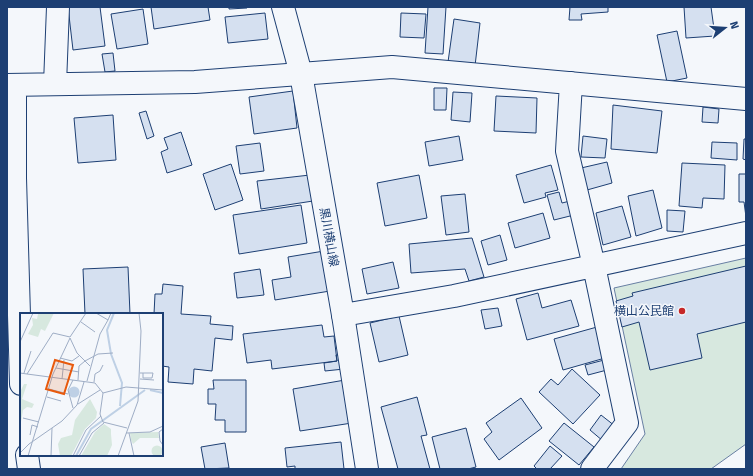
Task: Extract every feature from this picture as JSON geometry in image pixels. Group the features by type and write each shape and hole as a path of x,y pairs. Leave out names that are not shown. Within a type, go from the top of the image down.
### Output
{"street":[{"path":"56,84 58,7"},
{"name":"黒川横山線","path":"283,7 301,74 343,315 367,469"},
{"path":"20,343 16,178 11,85 195,82 392,67 746,99"},
{"path":"571,83 567,151 594,266 627,423 592,469"},
{"path":"343,315 454,296 746,233"},
{"path":"27,456 29,469"}],"shaded area":[{"path":"746,258 746,444 711,469 621,469 645,434 614,288"}],"building":[{"path":"68,7 100,7 105,46 73,50"},
{"path":"151,7 208,7 210,20 154,29"},
{"path":"229,7 247,7 247,8 229,9"},
{"path":"428,7 446,7 443,54 425,53"},
{"path":"570,7 608,7 608,12 581,14 582,20 569,20"},
{"path":"684,7 711,7 715,36 686,38"},
{"path":"143,9 148,44 117,49 111,14"},
{"path":"265,13 268,39 228,43 225,17"},
{"path":"401,13 426,14 424,38 400,37"},
{"path":"454,19 480,23 475,66 448,62"},
{"path":"677,31 687,78 667,82 657,35"},
{"path":"113,53 115,71 105,72 102,54"},
{"path":"434,88 447,88 446,110 434,110"},
{"path":"293,91 297,128 254,134 249,97"},
{"path":"453,92 472,93 470,122 451,120"},
{"path":"496,96 537,98 536,133 494,131"},
{"path":"613,105 662,111 657,153 611,149"},
{"path":"703,107 719,109 718,123 702,122"},
{"path":"146,111 154,136 147,139 139,113"},
{"path":"113,115 116,160 78,163 74,118"},
{"path":"181,132 192,165 167,173 161,152 168,149 164,138"},
{"path":"459,136 463,160 429,166 425,142"},
{"path":"583,136 607,139 605,158 581,157"},
{"path":"744,139 746,139 746,160 743,159"},
{"path":"712,142 737,143 737,160 711,158"},
{"path":"260,143 264,171 240,174 236,146"},
{"path":"607,162 612,183 587,190 581,168"},
{"path":"682,163 725,165 724,199 703,198 702,208 679,206"},
{"path":"231,164 243,200 215,210 203,174"},
{"path":"551,165 558,190 545,193 546,197 524,203 516,175"},
{"path":"739,174 746,174 746,217 744,202 739,202"},
{"path":"310,175 313,201 261,209 257,181"},
{"path":"419,175 427,218 385,226 377,183"},
{"path":"653,190 662,228 636,236 628,196"},
{"path":"559,192 562,203 570,201 574,215 554,220 547,195"},
{"path":"465,194 469,232 446,235 441,196"},
{"path":"301,205 307,243 239,254 233,215"},
{"path":"622,206 631,237 603,245 596,213"},
{"path":"667,210 685,211 683,232 667,231"},
{"path":"543,213 550,238 515,248 508,223"},
{"path":"500,235 507,260 488,265 481,241"},
{"path":"472,238 484,277 469,281 465,269 411,273 409,244"},
{"path":"324,251 330,291 275,300 272,280 291,277 288,257"},
{"path":"393,262 399,288 367,294 362,269"},
{"name":"横山公民館","path":"746,266 746,322 697,334 702,358 650,370 639,322 622,327 616,301 633,296 632,293"},
{"path":"128,267 130,313 85,313 83,269"},
{"path":"260,269 264,295 237,298 234,273"},
{"path":"163,284 183,286 181,314 211,316 210,324 233,326 232,340 215,338 212,371 194,369 193,384 168,382 169,367 163,366 163,313 154,313 155,294 162,294"},
{"path":"538,293 542,308 571,300 579,326 527,340 516,299"},
{"path":"498,308 502,326 485,329 481,310"},
{"path":"399,316 408,355 379,362 370,323"},
{"path":"322,325 324,337 334,336 337,361 272,369 271,360 247,363 243,334"},
{"path":"597,327 605,358 563,370 554,339"},
{"path":"336,355 342,355 344,369 325,371 324,363 337,361"},
{"path":"604,360 607,370 588,375 585,365"},
{"path":"572,369 600,395 573,424 539,392 551,379 558,385"},
{"path":"213,380 246,380 246,432 225,432 225,420 215,420 216,404 208,404 208,389 214,389"},
{"path":"345,380 352,423 300,431 293,389"},
{"path":"417,397 427,435 421,436 430,469 398,469 381,407"},
{"path":"521,398 542,428 499,460 484,439 492,432 486,423"},
{"path":"601,415 615,426 603,441 590,430"},
{"path":"564,423 594,447 579,465 549,441"},
{"path":"466,428 476,467 468,469 440,469 432,437"},
{"path":"341,442 344,469 295,469 295,466 287,467 285,448"},
{"path":"225,443 229,468 205,469 201,447"},
{"path":"550,446 562,456 550,469 537,469 534,466"}],"place":[{"name":"横山公民館","path":"682,311"}]}
